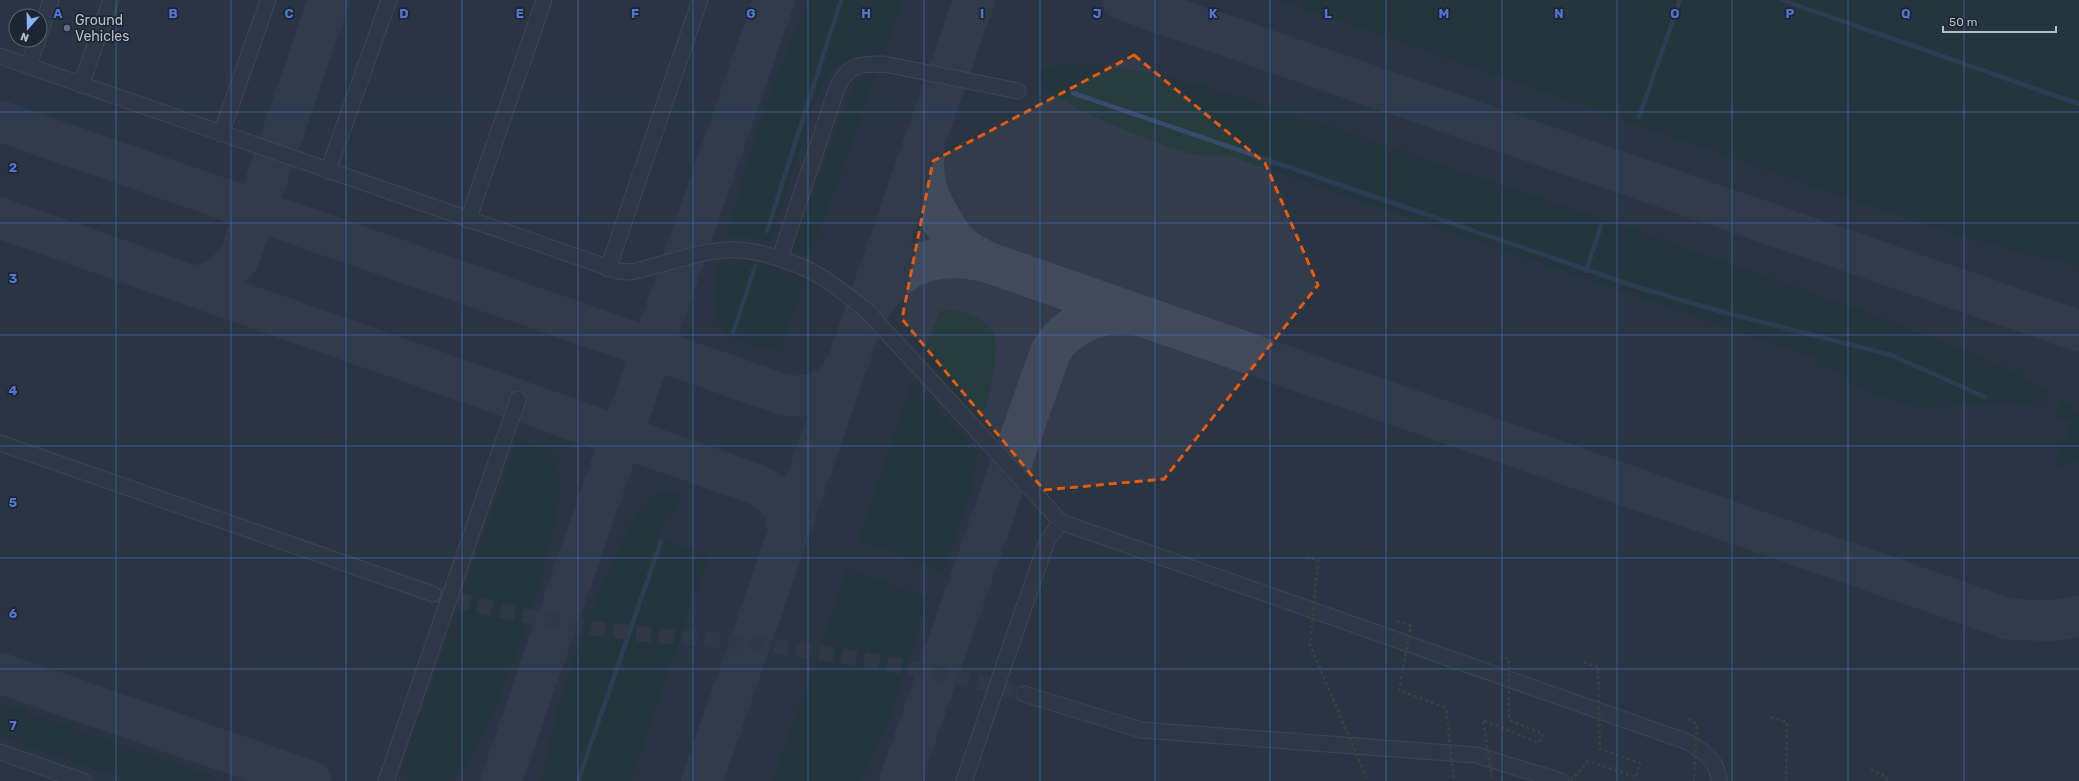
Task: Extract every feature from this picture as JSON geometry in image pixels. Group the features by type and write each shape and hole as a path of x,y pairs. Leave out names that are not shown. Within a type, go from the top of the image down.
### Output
{"lane":[{"path":"81,85 111,0"},
{"path":"222,134 268,0"},
{"path":"328,171 389,0"},
{"path":"468,220 544,0"},
{"path":"608,269 700,0"},
{"path":"28,66 35,48"},
{"path":"0,56 608,269 631,272 716,252 738,250 780,258 810,269 846,293 867,311 1061,522 1688,742 1711,758 1718,770 1719,781"},
{"path":"780,258 837,88 843,76 851,69 862,64 884,64 1018,91"},
{"path":"386,781 518,400"},
{"path":"0,443 433,594"},
{"path":"964,781 1047,541 1061,522"},
{"path":"1024,694 1141,730 1476,755 1561,781"},
{"path":"0,752 83,781"}],"path":[{"path":"1306,556 1318,560 1310,645 1368,781"},
{"path":"1397,621 1411,626 1399,690 1446,708 1454,781"},
{"path":"1492,778 1483,720 1539,743 1543,734 1509,720 1509,659 1500,656"},
{"path":"1571,781 1588,761 1636,777 1640,763 1600,749 1598,667 1583,662"},
{"path":"1771,717 1787,722 1786,781"},
{"path":"1688,719 1697,724 1694,781"},
{"path":"1871,769 1887,777 1886,781"}],"highlighted area":[{"path":"1134,55 1265,163 1318,285 1164,479 1044,490 902,319 933,161"}],"shaded area":[{"path":"0,0 2079,0 2079,781 0,781"}],"green space":[{"path":"810,0 902,0 883,55 860,56 842,63 828,76 822,85 817,95 773,237 770,242 750,238 726,238 762,117 784,57"},
{"path":"1279,0 2079,0 2079,266 2006,249 1910,220"},
{"path":"1064,64 1104,66 1162,75 1229,93 1339,129 1604,219 1850,306 1961,348 2016,372 2051,393 2037,408 2020,404 1997,402 1917,409 1858,387 1815,358 1227,155 1193,154 1159,143 1111,124 1066,102 1049,91 1040,82 1042,70 1048,67"},
{"path":"867,72 877,72 825,218 812,248 806,256 794,250 794,243 848,96 857,79"},
{"path":"747,259 806,279 781,350 760,348 734,338 724,330 717,321 714,312 714,301 719,262"},
{"path":"951,310 975,316 985,322 993,332 995,338 995,361 993,375 987,401 984,410 980,415 961,399 925,358 924,350 940,311"},
{"path":"913,381 978,452 971,490 943,571 858,540"},
{"path":"2064,401 2079,413 2079,460 2065,466 2055,466 2071,422 2055,416"},
{"path":"518,437 536,446 553,459 559,471 559,496 552,534 541,579 508,677 490,720 472,755 457,776 445,779 429,779 412,778 399,775"},
{"path":"671,492 681,495 675,514 667,512 658,537 709,555 630,781 542,781 563,691 583,631 607,574 620,546 641,508 651,498"},
{"path":"848,568 928,598 890,717 861,781 773,781"},
{"path":"0,703 227,781 130,781 0,736"}],"waterway":[{"path":"767,231 841,0"},
{"path":"1639,117 1680,0"},
{"path":"1782,0 2079,104"},
{"path":"1073,93 1640,288 1723,312 1891,355 1985,397"},
{"path":"1586,271 1601,226"},
{"path":"733,333 755,266"},
{"path":"578,781 661,541"}],"taxiway":[{"path":"198,287 221,277 239,259 329,0"},
{"path":"501,781 774,0"},
{"path":"702,781 974,0"},
{"path":"1123,0 2079,331"},
{"path":"0,121 785,395 805,396 821,392 828,388 840,376 846,367"},
{"path":"871,305 895,278 908,269 922,263 936,259 952,258 987,262 957,243 938,215 927,190 924,172 924,152"},
{"path":"0,218 753,483 769,491 779,502 785,515 789,532"},
{"path":"987,262 2009,619 2051,621 2079,616"},
{"path":"900,781 1050,353 1066,334 1086,321 1108,315 1133,314"},
{"path":"0,673 311,781"}],"tunnel":[{"path":"433,594 524,616 593,628 753,644 868,660 930,672 1024,694"}],"place":[{"name":"Ground Vehicles","path":"67,28"}]}
